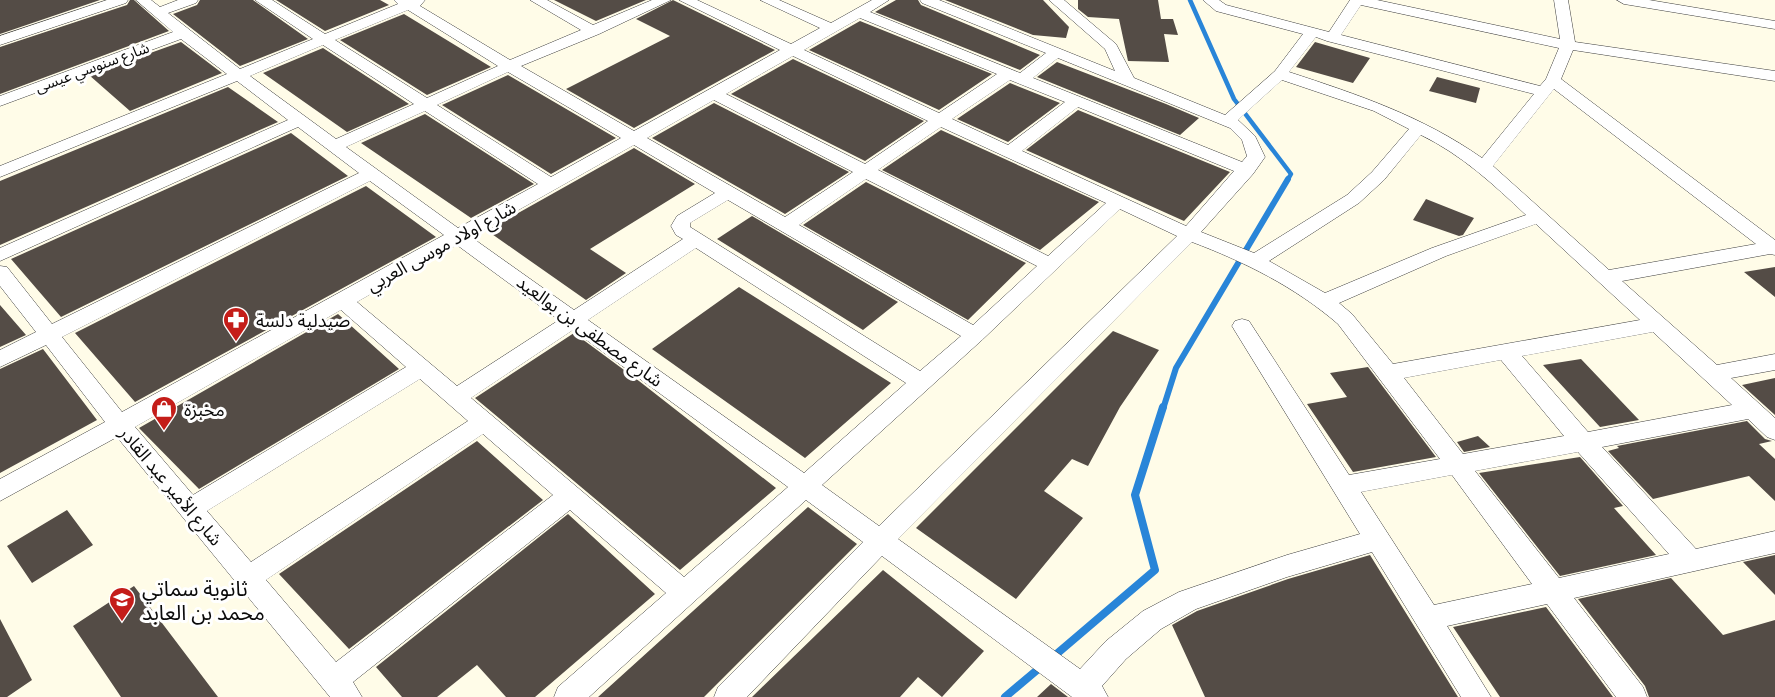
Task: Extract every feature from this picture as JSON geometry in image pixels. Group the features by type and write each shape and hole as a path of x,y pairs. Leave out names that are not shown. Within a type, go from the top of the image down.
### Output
{"street":[{"path":"0,41 121,0"},
{"path":"150,6 192,0"},
{"path":"262,0 552,185"},
{"path":"537,0 594,31"},
{"path":"335,146 509,66 664,0"},
{"path":"686,0 940,120 1189,234 1255,261 1324,301 1345,319 1388,373 1633,697"},
{"path":"767,0 831,28"},
{"name":"شارع اولاد موسى العربي","path":"0,491 882,0"},
{"path":"728,697 881,540 1189,234 1256,157 1255,149 1244,131 1227,121 927,0"},
{"path":"1056,0 1111,47 1128,81"},
{"path":"1210,0 1221,8 1311,33 1549,86 1774,248"},
{"path":"1332,38 1357,0 1568,45 1775,76"},
{"path":"1484,167 1549,86 1568,45 1561,0"},
{"path":"1624,0 1775,25"},
{"path":"0,171 240,75 410,2 509,66 975,335"},
{"name":"شارع مصطفى بن بوالعيد","path":"150,6 371,174 881,540 1088,692"},
{"path":"858,13 1247,170"},
{"name":"شارع سنوسي عيسى","path":"0,101 183,33"},
{"path":"1227,121 1280,74 1311,33"},
{"path":"785,226 940,120 1057,52"},
{"path":"1280,74 1380,108 1450,143 1484,167 1775,431"},
{"path":"714,94 1050,265"},
{"path":"1011,151 1076,101"},
{"path":"0,255 301,120"},
{"path":"1255,261 1353,199 1378,176 1419,127"},
{"path":"0,359 371,174"},
{"path":"728,193 682,220 680,226 683,231 921,382"},
{"path":"568,697 683,592 975,335 1118,201"},
{"path":"1324,301 1439,252 1540,216"},
{"path":"455,398 695,240"},
{"path":"1606,277 1774,248"},
{"name":"شارع الأمير عبد القادر","path":"0,272 51,334 119,424 341,688"},
{"path":"343,301 683,592"},
{"path":"1388,373 1656,324"},
{"path":"1242,327 1477,697"},
{"path":"1506,351 1583,442 1691,561"},
{"path":"1713,374 1775,362"},
{"path":"190,509 421,368"},
{"path":"1343,486 1753,410"},
{"path":"248,578 483,422"},
{"path":"341,688 570,496"},
{"path":"1088,692 1116,650 1152,620 1188,600 1287,566 1377,540"},
{"path":"1427,619 1775,542"}],"building":[{"path":"0,0 100,0 0,34"},
{"path":"130,0 134,0 169,31 0,94 0,47 127,5"},
{"path":"200,0 253,0 308,39 240,66 173,14 197,5"},
{"path":"276,0 380,0 389,5 325,31"},
{"path":"554,0 646,0 596,21"},
{"path":"673,0 775,50 634,128 566,89 670,36 636,19"},
{"path":"896,0 918,0 921,5 1040,55 1020,70 875,12"},
{"path":"945,0 1043,0 1069,27 1066,38 1033,35"},
{"path":"1078,0 1158,0 1161,19 1173,19 1178,35 1164,34 1169,62 1128,61 1119,19 1088,17 1078,9"},
{"path":"404,14 491,67 427,95 340,40"},
{"path":"860,21 992,74 939,110 809,50"},
{"path":"181,42 222,73 130,111 89,75"},
{"path":"1315,42 1370,58 1353,83 1296,67"},
{"path":"323,48 409,104 347,132 263,73"},
{"path":"793,59 924,121 865,161 731,94"},
{"path":"1057,62 1199,118 1180,135 1037,77"},
{"path":"508,75 616,138 551,174 442,105"},
{"path":"1437,77 1480,88 1476,103 1429,91"},
{"path":"1010,83 1060,103 1008,142 957,119"},
{"path":"228,87 278,122 0,245 0,181"},
{"path":"714,103 849,172 785,214 652,138"},
{"path":"1078,110 1230,172 1184,221 1026,150"},
{"path":"425,114 534,184 471,218 361,143"},
{"path":"941,130 1099,202 1040,250 882,170"},
{"path":"291,133 348,176 61,317 11,259"},
{"path":"634,148 695,184 590,249 626,273 586,300 489,232 488,230"},
{"path":"866,182 1026,263 968,320 803,225"},
{"path":"366,186 436,237 135,402 75,333"},
{"path":"1426,199 1474,218 1463,235 1459,236 1413,220"},
{"path":"752,216 898,302 863,330 717,239"},
{"path":"1775,267 1775,297 1744,272"},
{"path":"739,287 891,383 805,458 652,349"},
{"path":"0,305 26,335 0,347"},
{"path":"338,314 399,369 199,489 139,428"},
{"path":"1113,331 1159,350 1120,407 1088,466 1072,459 1044,491 1083,518 1016,599 916,528"},
{"path":"574,333 776,488 680,570 475,398"},
{"path":"43,349 97,420 0,473 0,369"},
{"path":"1581,359 1639,420 1600,427 1543,365"},
{"path":"1368,367 1436,457 1353,472 1307,404 1347,397 1330,373"},
{"path":"1775,378 1775,415 1742,385"},
{"path":"1747,421 1765,439 1772,441 1759,444 1775,459 1775,501 1749,476 1653,499 1608,451 1619,448 1617,446"},
{"path":"1478,436 1490,447 1464,452 1457,442"},
{"path":"477,441 543,500 349,649 279,574"},
{"path":"1580,457 1623,506 1614,508 1656,555 1560,576 1479,473"},
{"path":"808,507 857,544 704,697 598,697"},
{"path":"67,510 93,545 32,583 7,546"},
{"path":"568,514 655,594 535,697 506,697 477,665 437,697 402,697 376,667"},
{"path":"1370,555 1458,697 1205,697 1172,625 1197,611 1288,579"},
{"path":"1775,555 1775,595 1743,562"},
{"path":"883,570 984,651 942,697 918,677 900,697 752,697"},
{"path":"1671,578 1723,635 1775,620 1775,697 1649,697 1645,686 1578,599"},
{"path":"134,586 218,697 121,697 73,626"},
{"path":"1546,607 1613,697 1500,697 1453,627"},
{"path":"0,619 32,680 7,697 0,697"},
{"path":"1051,684 1068,697 1037,697"}],"waterway":[{"path":"1190,0 1234,99 1291,174 1287,181"},
{"path":"1163,409 1176,368 1288,179"},
{"path":"1053,657 1155,570 1135,495 1163,407"},
{"path":"1005,697 1043,665"}],"place":[{"name":"صيدلية دلسة","path":"236,343"},
{"name":"مخبزة","path":"164,432"},
{"name":"ثانوية سماتي محمد بن العابد","path":"122,623"}]}
